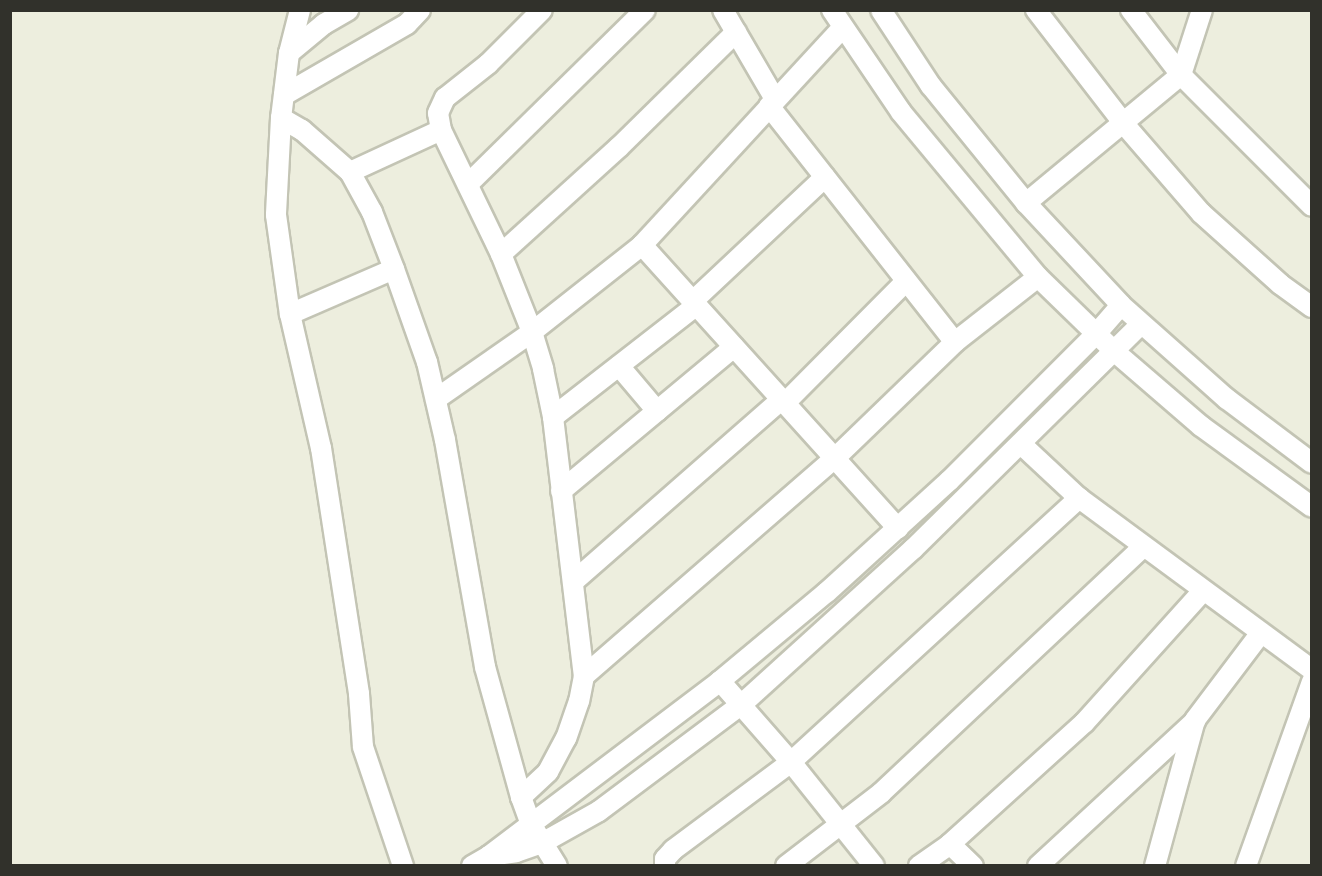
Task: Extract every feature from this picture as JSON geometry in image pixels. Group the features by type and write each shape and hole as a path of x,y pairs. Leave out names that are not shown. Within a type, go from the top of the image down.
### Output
{"street":[{"path":"300,10 290,53 281,118 276,215 290,314 321,448 359,694 363,747 403,866"},
{"path":"290,53 324,24 348,10"},
{"path":"284,95 407,24 420,10"},
{"path":"521,797 548,772 566,738 579,701 584,676 553,417 532,332 501,254 441,130 438,113 445,98 488,64 542,10"},
{"path":"468,184 645,10"},
{"path":"723,10 772,102 825,177 955,342"},
{"path":"832,10 842,28 901,112 1038,277 1114,351 1201,426 1311,507"},
{"path":"881,10 931,86 1026,203 1121,305 1140,325 1227,399 1311,463"},
{"path":"1036,10 1124,124 1201,213 1280,284 1311,307"},
{"path":"1131,10 1180,75 1310,197"},
{"path":"1026,203 1124,124 1180,75 1202,10"},
{"path":"436,399 532,332 642,245 842,28"},
{"path":"501,254 620,147 735,32"},
{"path":"281,118 302,130 350,172 372,212 394,269 427,362 436,399 485,667 521,797 531,824 557,866"},
{"path":"350,172 441,130"},
{"path":"553,417 695,303 825,177"},
{"path":"642,245 898,528"},
{"path":"290,314 394,269"},
{"path":"584,676 835,459 955,342 1038,277"},
{"path":"573,582 783,401 906,281"},
{"path":"481,861 720,681 876,548 1096,334 1121,305"},
{"path":"481,861 542,843 616,799 742,704 895,566 1140,325"},
{"path":"561,491 734,346"},
{"path":"619,366 657,411"},
{"path":"1021,444 1078,498 1311,670"},
{"path":"665,866 665,859 674,850 791,762 1078,498"},
{"path":"786,866 881,793 1143,547"},
{"path":"876,548 895,566"},
{"path":"920,866 950,844 1084,723 1203,591"},
{"path":"1038,866 1195,720 1260,634"},
{"path":"720,681 791,762 874,866"},
{"path":"1246,866 1311,681"},
{"path":"1155,866 1195,720"},
{"path":"950,844 973,866"}]}
